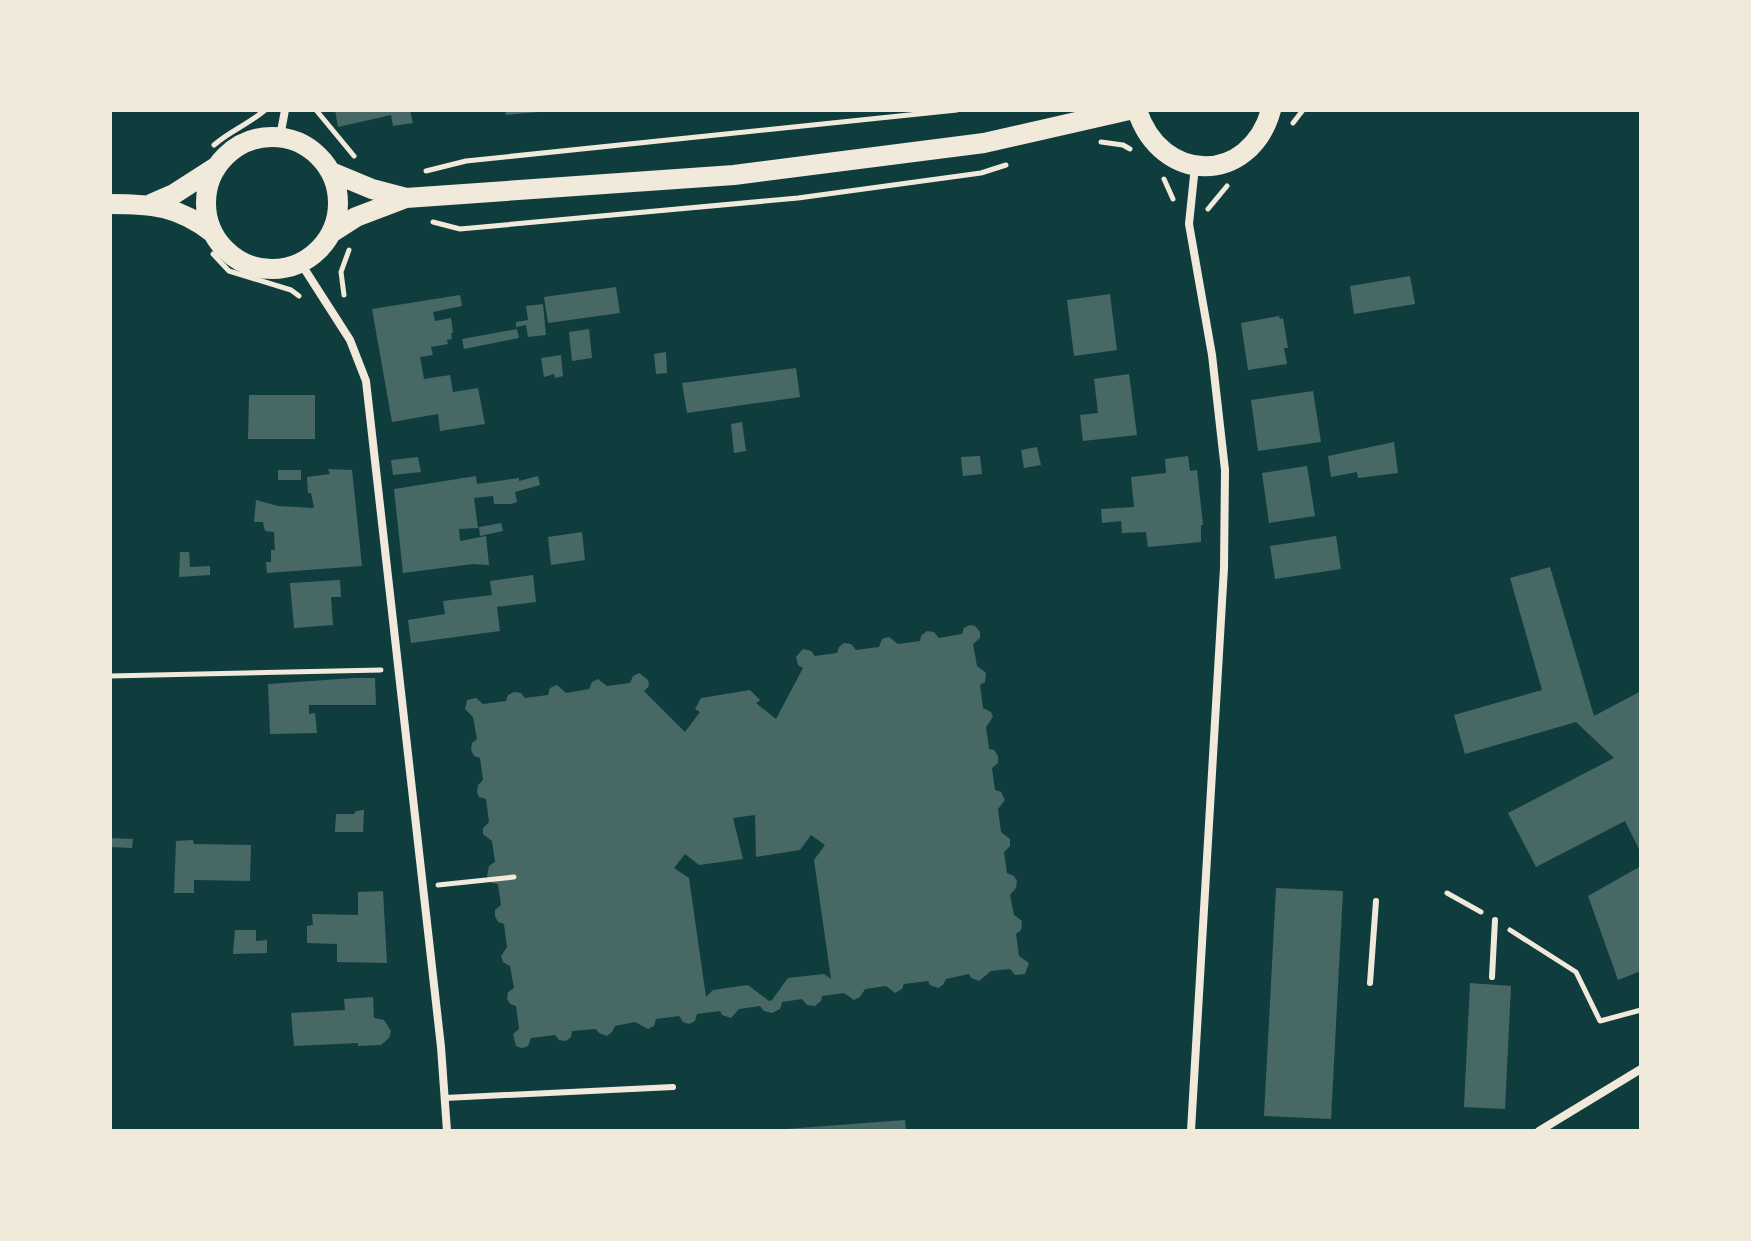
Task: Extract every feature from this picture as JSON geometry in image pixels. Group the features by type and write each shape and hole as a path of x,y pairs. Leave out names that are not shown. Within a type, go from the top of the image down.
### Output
{"main road":[{"path":"331,233 356,217 406,198 734,175 984,143 1129,110"},
{"path":"1137,110 1143,129 1156,147 1174,160 1195,166 1217,165 1237,158 1254,144 1266,127 1271,110"},
{"path":"151,204 174,194 245,143 280,137 300,143 318,155 331,172 338,192 338,213 331,233 318,250 300,262 280,268 258,267 238,259 221,245 208,216 210,181 218,165"},
{"path":"331,172 364,186 406,198"},
{"path":"110,204 151,204 173,209 194,218 213,233"}],"street":[{"path":"280,137 285,110"},
{"path":"1191,1131 1224,568 1225,470 1212,355 1189,224 1195,166"},
{"path":"300,262 350,340 366,381 441,1047 447,1131"},
{"path":"1539,1131 1641,1069"}],"lane":[{"path":"1370,983 1376,901"},
{"path":"1492,977 1495,920"},
{"path":"445,1098 673,1087"}],"path":[{"path":"316,110 358,160"},
{"path":"420,172 466,161 957,110"},
{"path":"1093,143 1123,145 1139,154"},
{"path":"427,220 460,229 798,198 981,173 1019,161"},
{"path":"1162,177 1178,214 1209,209"},
{"path":"110,676 398,670"},
{"path":"460,883 514,877"},
{"path":"1447,893 1576,972 1600,1021 1641,1010"}],"building":[{"path":"335,110 410,110 413,123 393,126 391,115 338,127"},
{"path":"505,110 539,110 539,112 506,115"},
{"path":"1410,276 1415,304 1354,314 1350,286"},
{"path":"616,287 620,313 548,323 544,297"},
{"path":"1110,294 1117,350 1074,356 1067,300"},
{"path":"460,295 462,306 433,312 435,321 451,318 453,333 452,339 447,340 448,344 431,347 433,355 420,357 424,379 450,375 453,392 478,388 485,424 440,431 438,414 392,422 372,309"},
{"path":"543,304 546,335 528,337 526,325 516,327 516,322 528,320 526,306"},
{"path":"1279,316 1283,318 1288,348 1284,348 1287,364 1248,370 1241,323"},
{"path":"517,329 519,338 464,349 462,339"},
{"path":"589,329 592,358 572,361 569,332"},
{"path":"666,352 667,373 656,374 654,354"},
{"path":"561,355 563,376 555,378 554,374 544,377 541,358"},
{"path":"796,368 800,397 687,413 682,383"},
{"path":"1129,374 1137,435 1083,441 1080,415 1098,413 1094,379"},
{"path":"1313,391 1321,442 1258,451 1251,400"},
{"path":"249,395 315,395 315,439 248,439"},
{"path":"742,422 746,451 734,453 731,424"},
{"path":"1394,442 1398,473 1358,478 1357,472 1331,477 1328,456"},
{"path":"1037,447 1041,465 1024,468 1021,450"},
{"path":"980,456 982,474 963,476 961,457"},
{"path":"1188,456 1190,471 1197,470 1203,525 1201,542 1148,547 1146,532 1122,533 1121,521 1102,523 1101,509 1134,507 1131,477 1166,473 1165,459"},
{"path":"418,457 421,472 393,475 391,460"},
{"path":"1307,466 1315,516 1269,523 1262,473"},
{"path":"328,469 352,470 362,566 267,573 266,562 271,562 271,550 275,550 274,532 265,531 263,522 254,522 256,500 278,506 314,508 311,493 308,493 307,477 330,474"},
{"path":"278,470 301,470 301,480 278,480"},
{"path":"476,476 477,484 519,478 519,481 538,476 540,485 515,492 517,502 511,504 494,504 493,496 474,498 478,528 459,529 460,541 486,536 489,565 473,564 403,573 394,489"},
{"path":"501,523 503,531 480,536 479,527"},
{"path":"582,532 585,560 551,565 548,537"},
{"path":"1336,536 1341,569 1275,579 1270,546"},
{"path":"180,552 189,552 190,567 210,566 210,575 179,577"},
{"path":"1550,567 1594,716 1641,691 1641,853 1625,821 1536,867 1508,813 1614,758 1576,722 1465,754 1454,715 1542,690 1510,578"},
{"path":"533,575 536,602 497,607 500,631 411,643 408,620 445,614 443,601 492,595 490,581"},
{"path":"340,580 341,597 331,597 333,625 294,628 290,583"},
{"path":"975,626 980,632 980,638 973,644 977,666 986,673 985,682 980,685 983,708 993,717 986,727 989,749 998,756 998,763 992,768 995,790 1001,792 1005,800 998,809 1001,832 1010,839 1010,846 1004,852 1007,873 1017,881 1010,895 1014,915 1022,921 1021,930 1016,934 1019,956 1029,963 1025,974 1015,975 1010,969 991,971 979,981 969,974 946,979 938,988 928,981 904,984 895,993 886,986 865,989 854,1000 844,993 822,996 815,1006 807,1005 802,999 782,1002 780,1009 772,1013 760,1006 739,1009 731,1018 720,1011 697,1014 695,1021 689,1024 679,1016 656,1019 654,1026 648,1029 635,1022 615,1026 607,1036 596,1029 572,1031 566,1041 559,1040 555,1035 531,1038 528,1046 516,1046 513,1034 519,1029 516,1006 507,999 508,992 514,988 510,966 503,962 501,956 507,947 504,924 498,922 495,916 495,910 501,905 498,884 492,883 487,876 489,866 495,862 492,841 483,834 483,828 489,822 486,799 479,797 477,792 483,780 480,758 474,756 471,750 472,743 477,739 473,717 465,709 467,700 476,698 483,704 506,701 508,695 514,692 521,693 525,698 548,695 550,688 557,685 566,693 589,689 592,682 598,679 607,686 630,683 633,676 639,673 648,680 649,686 644,691 685,732 700,712 695,709 701,698 750,690 760,700 756,703 776,719 803,668 798,665 796,657 803,649 815,656 837,653 844,643 851,644 856,650 879,647 882,639 889,637 898,644 920,641 927,631 934,632 939,638 962,634 964,628","holes":["755,815 756,857 800,850 811,835 825,845 814,860 831,979 824,974 788,978 769,1001 748,985 713,990 706,997 689,878 674,868 685,854 699,865 743,859 733,818"]},
{"path":"375,678 376,705 309,705 309,714 315,713 317,733 270,734 268,684"},
{"path":"364,810 363,832 335,832 336,814 354,814"},
{"path":"110,838 133,839 132,848 110,847"},
{"path":"193,840 194,844 251,845 250,881 194,880 194,893 174,893 176,841"},
{"path":"1641,866 1641,971 1618,980 1588,896"},
{"path":"1276,888 1343,891 1331,1119 1264,1116"},
{"path":"383,891 387,963 337,962 337,944 307,943 307,926 313,925 312,914 358,915 358,892"},
{"path":"235,930 256,930 256,941 267,940 267,953 233,954"},
{"path":"1470,983 1511,986 1505,1109 1464,1107"},
{"path":"373,997 374,1018 384,1020 391,1031 389,1038 381,1045 294,1046 291,1013 345,1010 344,999"},
{"path":"905,1120 906,1131 786,1131 786,1129"}]}
